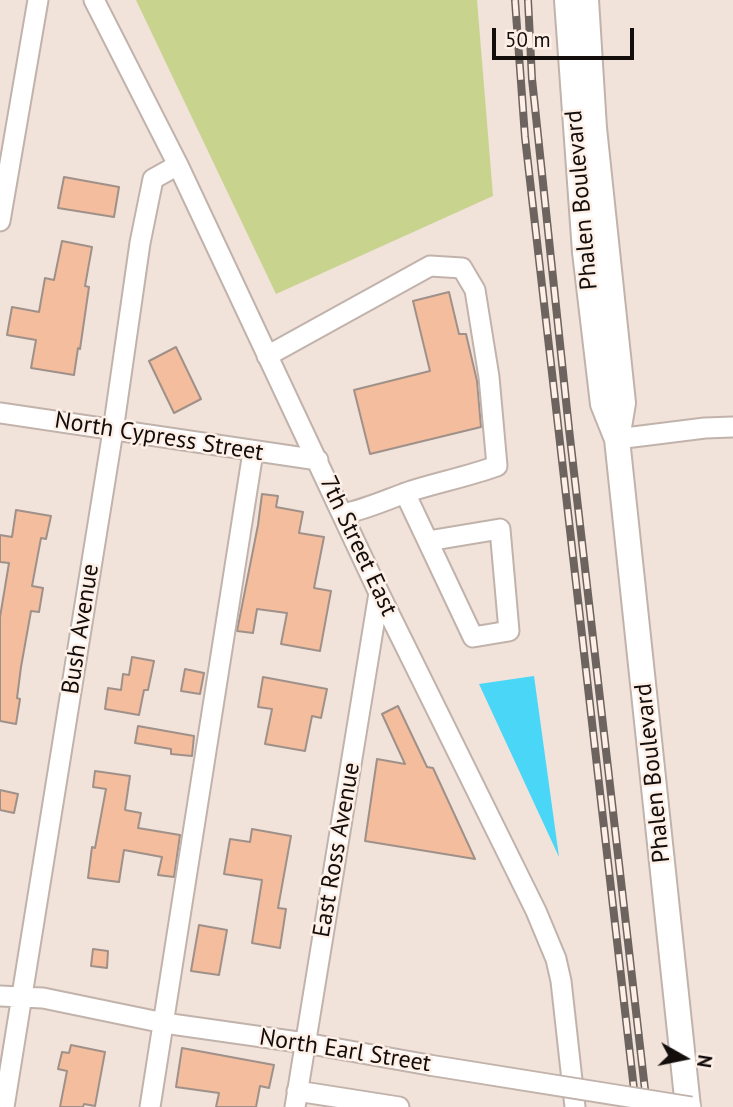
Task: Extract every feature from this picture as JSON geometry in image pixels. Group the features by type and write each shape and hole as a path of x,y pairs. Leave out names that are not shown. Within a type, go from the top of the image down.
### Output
{"main road":[{"name":"Phalen Boulevard","path":"567,0 585,252 603,404 617,439 690,1107"},
{"name":"Phalen Boulevard","path":"586,0 594,128 623,404 617,439"}],"street":[{"path":"0,221 38,0"},
{"name":"7th Street East","path":"94,0 178,165 380,593 536,911 556,959 561,981 575,1107"},
{"name":"Bush Avenue","path":"4,1107 113,431 140,243 153,179 178,165"},
{"path":"267,356 430,266 462,268 475,290 489,377 497,466 405,493 368,509 343,514"},
{"name":"North Cypress Street","path":"0,413 318,460"},
{"path":"617,439 733,427"},
{"path":"150,1107 253,452"},
{"path":"405,493 473,637 509,631 499,529 428,541"},
{"name":"East Ross Avenue","path":"296,1099 380,593"},
{"name":"North Earl Street","path":"0,996 43,998 164,1023 305,1043 690,1107"},
{"path":"296,1099 399,1107"}],"green space":[{"path":"136,0 477,0 493,196 276,294"}],"water":[{"path":"534,676 559,857 479,684"}],"building":[{"path":"64,177 119,187 114,217 58,208"},
{"path":"62,241 92,247 85,286 89,287 74,375 31,368 36,340 7,335 12,307 39,312 45,278 54,280"},
{"path":"449,292 459,334 466,334 477,381 481,427 370,454 354,390 430,371 413,301"},
{"path":"176,347 201,399 174,413 149,361"},
{"path":"262,494 278,496 276,507 303,512 299,533 324,537 314,588 331,591 320,651 281,644 287,613 257,609 253,633 237,631"},
{"path":"16,510 51,516 46,539 41,538 32,586 43,588 39,612 31,611 21,667 16,724 0,721 0,617 9,563 0,562 0,535 12,537"},
{"path":"132,657 154,661 139,715 105,709 108,688 121,690 123,674 129,675"},
{"path":"185,669 204,673 200,694 181,691"},
{"path":"263,677 327,689 321,718 312,716 305,751 265,744 272,709 258,707"},
{"path":"398,706 427,767 433,768 475,859 365,841 377,759 405,764 382,714"},
{"path":"138,726 194,736 192,756 171,754 171,749 135,743"},
{"path":"95,771 130,776 125,810 141,813 138,828 180,835 174,877 158,875 162,857 124,850 119,882 88,878 92,847 95,848 106,789 93,787"},
{"path":"0,790 18,794 14,813 0,810"},
{"path":"252,829 291,836 278,908 286,909 280,948 252,943 262,880 224,874 230,839 250,842"},
{"path":"199,925 227,930 219,975 191,971"},
{"path":"93,949 108,951 107,968 91,966"},
{"path":"71,1045 105,1052 95,1106 84,1104 83,1107 60,1107 67,1071 58,1069 62,1052 69,1053"},
{"path":"182,1048 274,1065 269,1088 260,1086 256,1107 216,1107 219,1093 176,1087"}],"railway":[{"path":"515,0 525,137 636,1107"},
{"path":"528,0 532,79 569,429 647,1107"}]}
